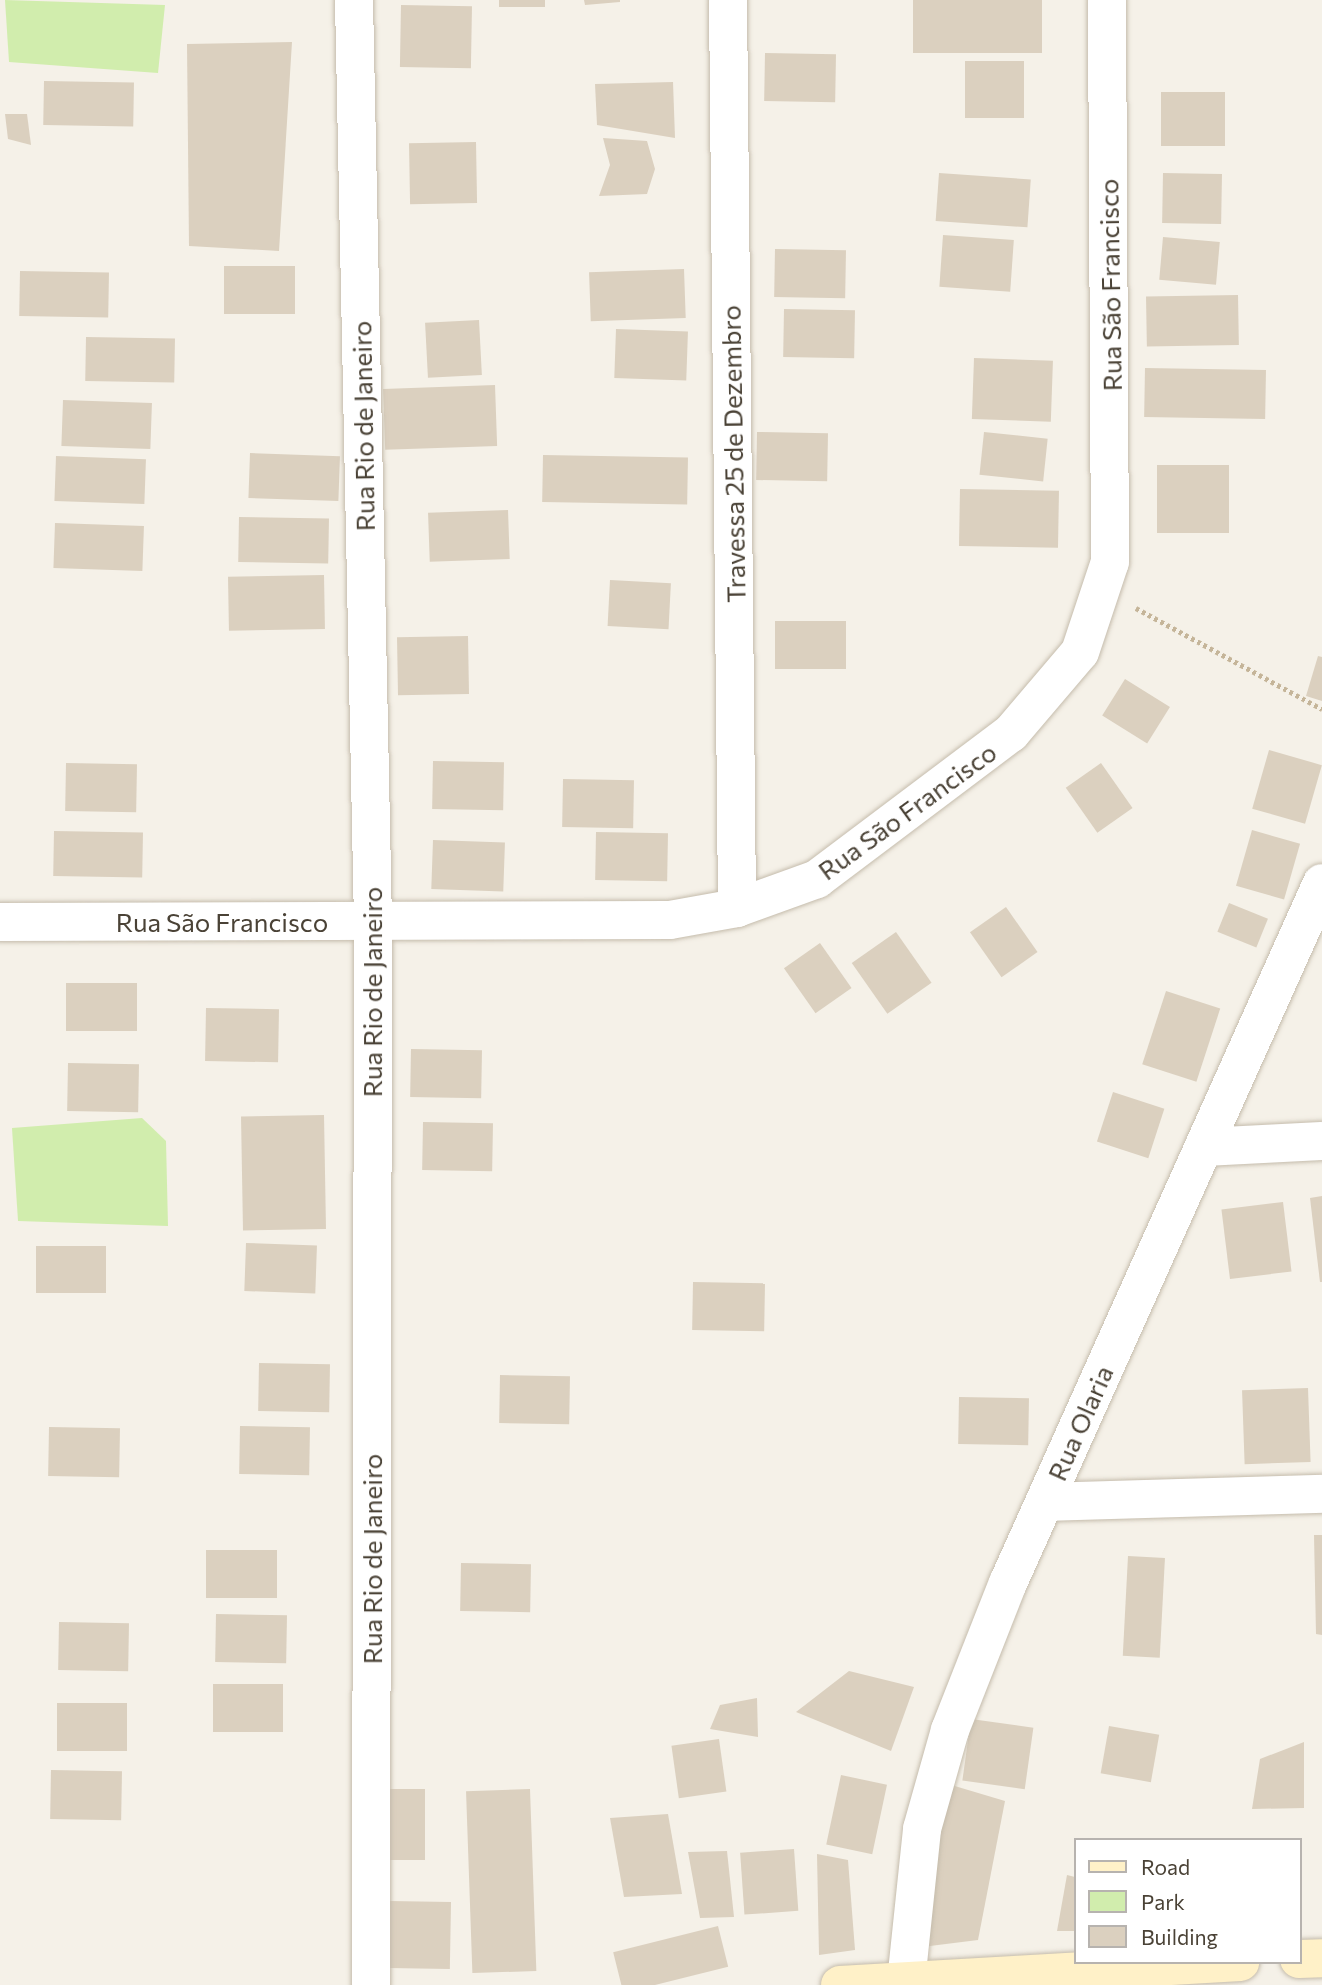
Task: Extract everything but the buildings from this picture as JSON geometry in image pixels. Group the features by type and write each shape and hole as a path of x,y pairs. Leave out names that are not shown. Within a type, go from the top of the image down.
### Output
{"street":[{"name":"Rua Rio de Janeiro","path":"354,0 373,922 371,1985"},
{"name":"Travessa 25 de Dezembro","path":"728,0 737,908"},
{"name":"Rua São Francisco","path":"0,922 670,920 737,908 817,879 1011,733 1080,652 1110,562 1107,0"},
{"name":"Rua Olaria","path":"906,1982 922,1829 950,1730 1045,1502 1322,883"},
{"path":"1204,1147 1322,1141"},
{"path":"1045,1502 1322,1494"},
{"path":"1301,1959 1322,1958"},
{"path":"840,1985 1056,1979 1219,1964"}],"path":[{"path":"1101,590 1322,709"}],"green space":[{"path":"5,0 165,5 158,73 9,62"},
{"path":"142,1118 166,1141 168,1226 18,1221 12,1128"}]}
